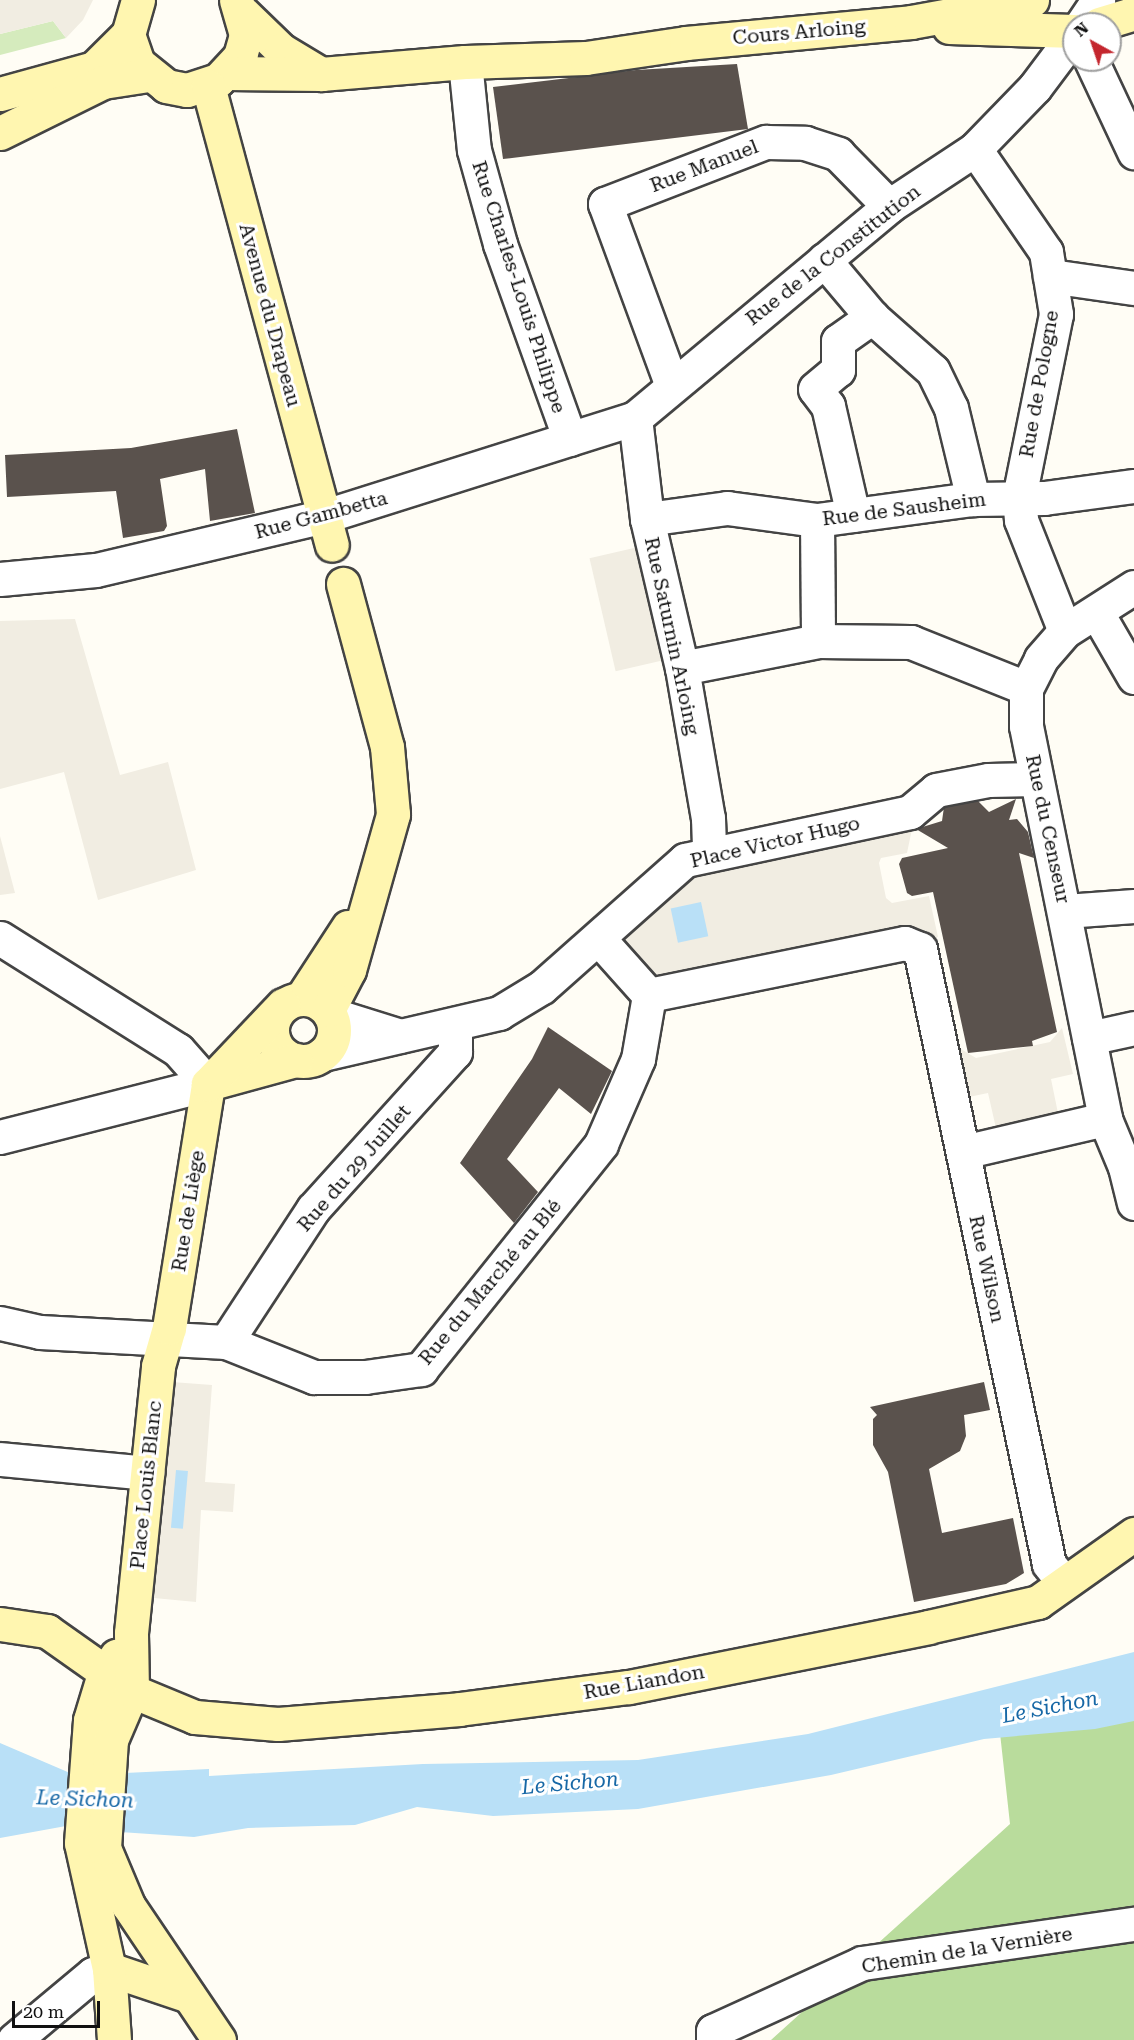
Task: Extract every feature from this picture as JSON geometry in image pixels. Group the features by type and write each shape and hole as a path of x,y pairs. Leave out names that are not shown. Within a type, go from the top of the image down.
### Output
{"main road":[{"path":"0,133 103,82 148,75 131,49 128,34 138,0"},
{"name":"Cours Arloing","path":"148,75 166,86 187,90 218,80 465,62 600,36 686,42 910,11 1032,0"},
{"path":"240,7 281,50 321,74"},
{"path":"218,80 240,56 246,35 240,7"},
{"name":"Cours Arloing","path":"910,11 971,29 1062,33"},
{"path":"0,93 94,68 128,34"},
{"name":"Avenue du Drapeau","path":"218,80 329,531"},
{"path":"208,1084 311,1007 366,901 393,814 394,787 343,584"},
{"path":"309,1057 274,1041 273,1022 311,1007"},
{"path":"208,1084 309,1057 334,1038 311,1007"},
{"name":"Rue de Liège","path":"166,1338 208,1084"},
{"name":"Place Louis Blanc","path":"132,1691 131,1633 158,1366 166,1338"},
{"name":"Rue Liandon","path":"0,1624 47,1631 104,1674 132,1691 195,1717 278,1724 459,1709 629,1687 1038,1602 1134,1534"},
{"name":"Place Louis Blanc","path":"99,1739 104,1674 131,1633"},
{"path":"114,2040 110,1969 92,1846 99,1739 132,1691"},
{"path":"92,1846 128,1905 219,2040"},
{"path":"110,1969 189,1996"}],"street":[{"name":"Rue de la Constitution","path":"634,418 671,383 890,206 975,149 1035,87 1062,50"},
{"name":"Rue Charles-Louis Philippe","path":"465,62 474,150 500,244 570,439"},
{"path":"1097,72 1134,152"},
{"name":"Rue Manuel","path":"671,383 606,204 766,142 805,143 838,154 890,206"},
{"name":"Rue de Pologne","path":"975,149 1046,252 1056,314 1019,496 1021,520 1065,631"},
{"path":"824,260 872,316 933,371 951,408 973,499"},
{"path":"1050,276 1134,288"},
{"path":"853,515 828,406 815,389 838,370 838,341 872,316"},
{"name":"Rue Gambetta","path":"0,579 96,570 329,531 570,439 634,418"},
{"name":"Rue Saturnin Arloing","path":"634,418 647,519 682,668 708,818 710,853"},
{"name":"Rue de Sausheim","path":"647,519 727,508 817,520 973,499 1019,496 1044,498 1134,486"},
{"path":"817,520 818,641"},
{"path":"1065,631 1097,613 1134,586"},
{"path":"1097,613 1134,677"},
{"name":"Rue du Censeur","path":"1065,631 1041,659 1026,687 1026,726 1105,1119 1125,1167 1134,1203"},
{"path":"682,668 818,641 911,642 1026,687"},
{"name":"Place Victor Hugo","path":"309,1057 499,1013 542,987 685,860 910,812 936,790 988,780 1036,779"},
{"path":"1065,911 1134,906"},
{"path":"0,938 31,954 178,1050 208,1084 0,1137"},
{"path":"598,938 649,995"},
{"name":"Rue Wilson","path":"649,995 905,943 920,949 1049,1564 1064,1583"},
{"name":"Rue du Marché au Blé","path":"0,1323 40,1332 226,1342 314,1377 365,1377 421,1370 601,1144 638,1059 649,995"},
{"path":"311,1007 375,1032 402,1036"},
{"name":"Rue du 29 Juillet","path":"226,1342 313,1209 455,1052 455,1025"},
{"path":"1089,1038 1134,1028"},
{"path":"963,1152 1105,1119"},
{"path":"0,1460 147,1473"},
{"name":"Chemin de la Vernière","path":"713,2040 713,2031 862,1964 1134,1923"},
{"path":"14,2040 93,1974 110,1969"}],"green space":[{"path":"53,21 66,38 0,55 0,34"},
{"path":"1134,1712 1134,2040 771,2040 1010,1824 999,1724"}],"shaded area":[{"path":"0,0 93,0 83,20 66,38 53,21 0,34"},
{"path":"647,545 673,658 616,671 590,558"},
{"path":"75,619 120,775 168,762 196,870 98,900 64,772 0,789 0,621"},
{"path":"913,824 907,853 881,858 879,863 886,898 892,903 929,896 938,937 649,995 598,938 685,860"},
{"path":"0,836 15,893 0,895"},
{"path":"1062,1028 1073,1074 1051,1079 1060,1123 998,1137 988,1093 964,1098 946,1052 961,1049 976,1058 1050,1042"},
{"path":"172,1382 212,1385 205,1482 235,1484 233,1512 201,1510 196,1602 154,1598"}],"water":[{"path":"701,902 708,936 678,943 671,908"},
{"path":"176,1470 188,1471 183,1529 171,1528"},
{"name":"Le Sichon","path":"1134,1652 1134,1721 1095,1729 984,1739 831,1775 638,1809 493,1816 417,1807 355,1825 248,1828 194,1837 120,1832 125,1773 209,1769 209,1776 423,1764 638,1760 808,1734"},
{"path":"0,1743 70,1773 66,1826 0,1838"}],"building":[{"path":"737,64 748,129 503,159 493,87 636,70"},
{"path":"237,429 255,513 210,521 205,469 160,479 167,526 164,531 123,538 116,491 7,497 5,455 131,448"},
{"path":"1016,799 1009,820 1017,819 1028,832 1034,858 1019,853 1057,1032 1032,1041 1033,1046 968,1053 933,892 912,896 907,893 899,864 902,858 948,848 916,829 942,821 944,807 978,801 989,812"},
{"path":"548,1027 612,1071 591,1114 559,1088 507,1159 538,1192 514,1223 460,1163 532,1059"},
{"path":"984,1382 990,1410 964,1415 966,1436 960,1451 929,1469 942,1533 1013,1518 1024,1573 1006,1584 914,1602 888,1472 873,1445 873,1419 877,1415 870,1407"}]}
